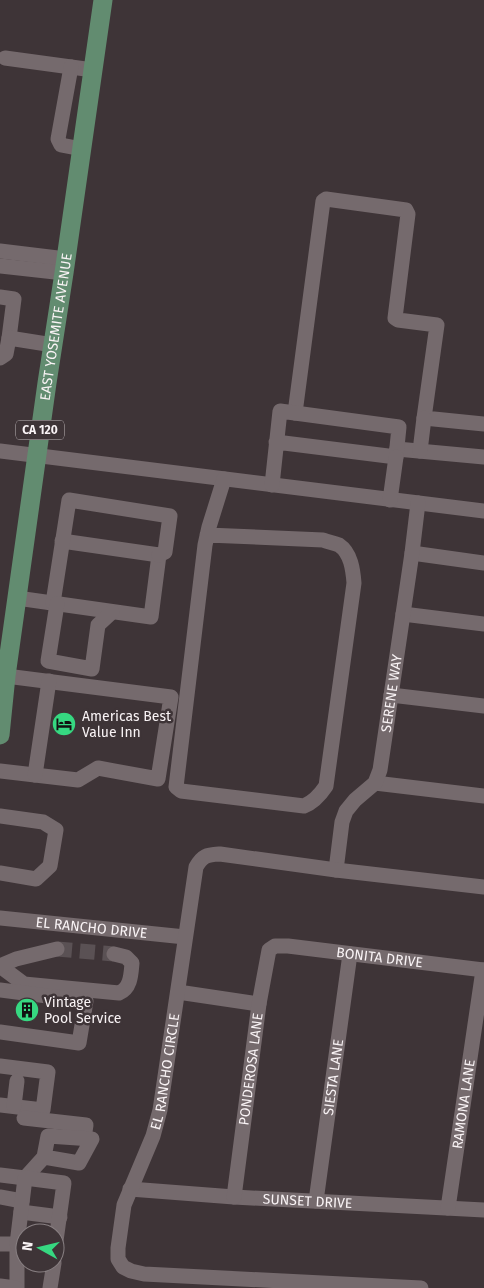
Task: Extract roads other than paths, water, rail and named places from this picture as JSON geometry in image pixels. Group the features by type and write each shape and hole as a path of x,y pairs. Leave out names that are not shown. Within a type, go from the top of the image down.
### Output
{"main road":[{"name":"CA 120","path":"93,70 103,0"},
{"name":"EAST YOSEMITE AVENUE","path":"0,735 6,676 93,70"}],"street":[{"path":"5,58 93,70"},
{"path":"71,67 58,139 61,145 82,149"},
{"path":"295,413 323,201 326,199 406,210 408,214 395,318 437,325 420,451"},
{"path":"0,251 65,266"},
{"path":"0,266 65,266"},
{"path":"0,297 14,299 6,354 0,358"},
{"path":"9,338 53,345"},
{"path":"272,485 280,411 399,428 390,500"},
{"path":"424,418 484,424"},
{"path":"276,442 396,453 420,451 484,457"},
{"path":"0,451 484,511"},
{"path":"207,534 323,540 339,546 351,562 354,583 326,786 319,796 304,806 181,791 176,787 207,534 224,479"},
{"path":"62,541 159,555 165,552 170,516 69,500 62,541 48,662 92,669 98,625 112,612"},
{"name":"SERENE WAY","path":"375,783 380,770 418,503"},
{"path":"412,553 484,563"},
{"path":"17,598 151,617 159,555"},
{"path":"403,614 484,624"},
{"path":"0,771 78,780 98,768 158,779 171,697 6,676"},
{"path":"35,775 48,681"},
{"path":"391,695 484,706"},
{"path":"336,870 342,822 346,811 355,800 375,783 484,796"},
{"path":"0,816 43,822 56,830 50,866 36,879 0,873"},
{"name":"EL RANCHO CIRCLE","path":"421,1288 144,1274 131,1271 123,1267 118,1259 124,1205 153,1136 160,1110 196,867 201,858 206,854 220,854 484,887"},
{"name":"EL RANCHO DRIVE","path":"0,918 185,937"},
{"name":"BONITA DRIVE","path":"275,946 484,970"},
{"name":"PONDEROSA LANE","path":"234,1197 258,1004 267,954 275,946"},
{"path":"57,948 16,959 0,966 24,984 119,993 123,991 129,982 132,963 126,956 114,954"},
{"name":"SIESTA LANE","path":"316,1201 350,954"},
{"name":"RAMONA LANE","path":"448,1208 484,970"},
{"path":"0,990 86,1001 79,1043 0,1032"},
{"path":"178,992 258,1004"},
{"path":"0,1066 48,1072 43,1110 7,1106 17,1082"},
{"path":"0,1115 86,1125 84,1138"},
{"path":"22,1223 25,1178 44,1157 48,1136 92,1139 78,1162 44,1157"},
{"path":"0,1175 64,1183 59,1223"},
{"name":"SUNSET DRIVE","path":"130,1189 234,1197 484,1210"},
{"path":"0,1197 22,1207 60,1217"},
{"path":"0,1244 15,1244"},
{"path":"0,1286 17,1288 18,1273"},
{"path":"50,1288 52,1273"}],"tunnel":[{"path":"57,949 114,954"}],"place":[{"name":"Americas Best Value Inn","path":"64,724"},
{"name":"Vintage Pool Service","path":"27,1010"}]}
